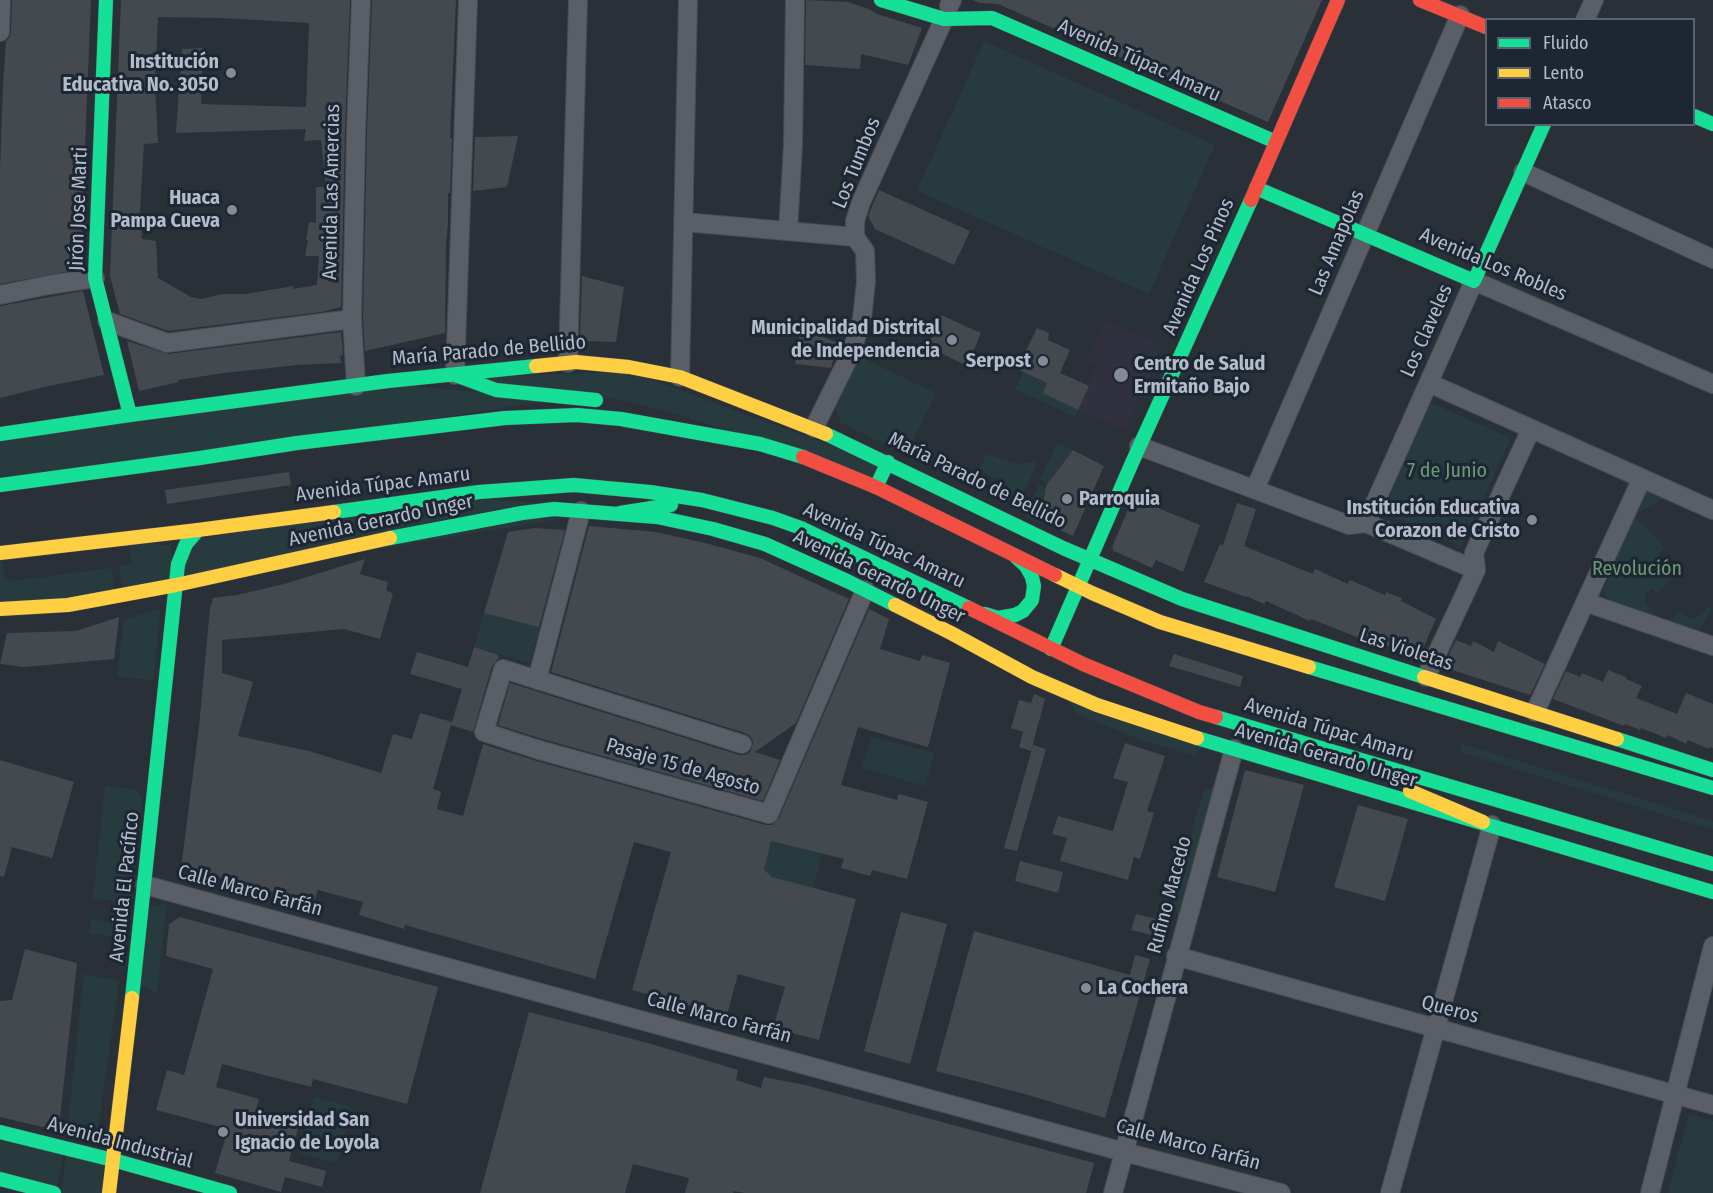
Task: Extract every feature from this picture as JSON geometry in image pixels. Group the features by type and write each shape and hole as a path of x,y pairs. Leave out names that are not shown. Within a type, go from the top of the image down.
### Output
{"street":[{"path":"0,32 2,0"},
{"name":"Jirón Jose Marti","path":"106,0 95,278 130,415"},
{"name":"Avenida Las Amercias","path":"356,386 352,319 361,0"},
{"path":"468,0 454,375 496,390 613,402"},
{"path":"568,363 578,0"},
{"path":"680,377 688,0"},
{"path":"788,231 793,145 795,0"},
{"name":"Avenida Túpac Amaru","path":"880,0 948,9 992,18 1276,142"},
{"name":"Avenida Los Pinos","path":"1051,649 1338,0"},
{"path":"1420,0 1485,27"},
{"path":"1586,18 1594,0"},
{"name":"Los Tumbos","path":"814,428 850,353 862,319 866,281 865,251 855,237 855,220 948,9"},
{"name":"Las Amapolas","path":"1255,489 1460,15"},
{"path":"1695,116 1713,124"},
{"name":"Los Claveles","path":"1366,523 1543,126"},
{"path":"1523,172 1713,259"},
{"name":"Avenida Los Robles","path":"1256,188 1713,384"},
{"path":"684,222 855,237"},
{"path":"0,295 95,278"},
{"path":"107,321 167,343 352,319"},
{"name":"María Parado de Bellido","path":"0,434 130,415 454,375 576,362 628,367 680,377 814,428 1089,559"},
{"path":"1429,383 1713,510"},
{"path":"662,413 802,456 876,487 1078,586 1160,622 1713,788"},
{"path":"0,485 200,458 297,442 505,418 576,415 621,419 760,444"},
{"path":"1426,677 1476,570 1474,553 1531,429"},
{"path":"1139,446 1349,525 1366,523 1476,570"},
{"path":"876,487 888,462"},
{"path":"1535,712 1642,478"},
{"name":"Avenida Túpac Amaru","path":"0,553 198,530 479,492 574,485 702,500 773,518 801,528 879,563 1051,649 1199,712 1713,864"},
{"path":"620,513 702,500"},
{"name":"Avenida Gerardo Unger","path":"0,609 68,605 176,585 470,521 554,509 657,517 713,529 765,544 865,590 1075,696 1173,731 1713,892"},
{"path":"580,510 537,680 742,744"},
{"path":"178,570 183,550 198,530"},
{"path":"157,535 166,538 174,545 178,570"},
{"path":"975,610 993,617 1006,618 1019,613 1029,604 1034,591 1032,577 1026,566 1012,554"},
{"name":"Las Violetas","path":"1089,559 1182,598 1713,770"},
{"name":"Avenida El Pacífico","path":"109,1193 145,885 178,570"},
{"name":"Pasaje 15 de Agosto","path":"537,680 503,669 484,732 769,814 865,590"},
{"path":"1585,602 1713,646"},
{"path":"1292,740 1487,824 1435,1029 1390,1193"},
{"name":"Rufino Macedo","path":"1113,1193 1234,749"},
{"name":"Calle Marco Farfán","path":"145,885 1281,1193"},
{"path":"1650,1193 1713,946"},
{"name":"Queros","path":"1176,956 1713,1105"},
{"name":"Avenida Industrial","path":"0,1132 113,1160 230,1193"},
{"path":"0,1179 54,1193"}],"shaded area":[{"name":"Centro de Salud Ermitaño Bajo","path":"1105,321 1162,345 1125,430 1078,410 1097,364 1087,360"}],"green space":[{"path":"984,41 1215,145 1149,294 917,191"},
{"path":"858,356 936,393 906,455 840,422 835,406"},
{"path":"628,371 881,464 875,478 673,413 625,401 567,393 427,380"},
{"path":"1023,372 1047,383 1043,393 1078,410 1075,417 1015,389"},
{"path":"390,384 564,399 0,483 0,438"},
{"name":"7 de Junio","path":"1429,402 1511,438 1461,547 1381,511"},
{"path":"1057,443 1073,450 1048,484 1040,480"},
{"path":"987,454 1018,464 1038,461 1016,509 1008,486 979,470"},
{"path":"1039,484 1046,488 1042,511 1046,514 1042,524 1025,516"},
{"path":"1647,491 1665,497 1634,515 1641,498"},
{"path":"459,497 620,509 180,582 192,540"},
{"name":"Revolución","path":"1634,515 1665,547 1660,552 1660,563 1673,577 1657,593 1652,588 1645,596 1645,602 1659,618 1608,601 1603,591"},
{"path":"129,540 171,546 174,583 123,593 119,566 132,563"},
{"path":"0,563 2,563 6,578 11,581 111,568 116,594 0,607"},
{"path":"1713,604 1705,622 1699,628 1695,629 1669,621 1680,612 1691,619 1695,618"},
{"path":"160,609 154,680 117,677 124,619"},
{"path":"484,613 540,627 530,663 474,647"},
{"path":"1066,694 1204,742 1196,756 1144,741 1076,714"},
{"path":"871,736 934,753 925,786 862,768"},
{"path":"1463,744 1713,821 1713,830 1460,752"},
{"path":"105,786 135,789 142,797 132,896 125,902 93,899"},
{"path":"1221,788 1183,926 1172,902 1204,789"},
{"path":"771,841 822,854 813,888 763,874"},
{"path":"167,903 157,993 136,982 144,908"},
{"path":"91,919 120,924 123,926 122,934 118,937 89,933"},
{"path":"84,974 119,980 96,1141 67,1134"},
{"path":"314,1097 352,1107 337,1163 299,1153"},
{"path":"1689,1114 1713,1121 1713,1193 1668,1193"},
{"path":"0,1133 63,1150 57,1192 0,1177"},
{"path":"67,1150 112,1161 107,1193 61,1193"}],"building":[{"path":"12,0 91,0 80,269 0,284 3,84 6,41 11,32"},
{"path":"121,0 350,0 341,307 321,312 168,331 120,314 110,276","holes":["158,17 309,23 306,107 201,104 203,48 182,49 176,133 306,129 304,141 321,140 326,187 316,187 316,223 309,222 305,256 319,256 317,285 293,289 293,286 246,294 222,294 202,299 191,297 158,278 156,241 142,239 140,212 144,144 158,143 155,83"]},
{"path":"372,0 456,0 450,193 448,193 446,244 445,333 365,351 363,319"},
{"path":"806,0 848,2 922,28 908,65 861,54 860,69 805,65"},
{"path":"972,0 1322,0 1268,122 998,4"},
{"path":"518,136 507,187 473,191 475,137"},
{"path":"879,190 970,231 954,265 875,229 868,216"},
{"path":"582,276 624,287 616,342 582,341 580,336"},
{"path":"83,291 104,375 0,398 0,306"},
{"path":"941,315 981,333 967,366 928,347"},
{"path":"826,321 823,337 838,343 831,368 795,364 801,322"},
{"name":"Serpost","path":"1037,328 1049,333 1048,340 1070,350 1060,373 1089,386 1078,410 1043,393 1047,383 1017,369"},
{"path":"341,332 343,355 340,356 341,363 224,373 178,380 179,382 139,391 127,341 168,354"},
{"name":"Parroquia","path":"1073,450 1104,466 1073,536 1043,522 1046,514 1042,511 1046,486"},
{"path":"289,472 291,485 167,504 165,490"},
{"path":"1133,498 1200,525 1183,572 1156,560 1152,568 1114,551 1112,547"},
{"path":"1237,503 1256,509 1244,546 1313,574 1315,569 1348,584 1350,580 1385,595 1386,592 1402,598 1401,601 1436,619 1419,657 1383,644 1382,647 1311,619 1310,621 1266,601 1264,604 1204,582 1220,544 1223,545"},
{"path":"589,526 656,532 760,558 849,599 796,723 755,752 780,760 763,801 498,725 510,683 739,755 749,753 752,748 753,741 745,733 551,672"},
{"path":"535,528 565,530 539,627 484,613 508,532"},
{"path":"365,559 360,574 388,582 386,590 393,594 380,639 344,629 222,640 222,673 253,682 238,736 309,751 381,773 393,734 412,739 420,713 452,722 462,689 410,674 417,652 468,667 474,647 499,655 492,666 473,732 451,725 433,789 441,792 437,809 463,816 483,744 533,760 772,825 779,818 869,609 889,619 880,649 920,661 922,655 950,663 928,747 858,727 841,785 897,800 899,794 928,802 907,879 872,870 870,876 841,868 844,859 771,841 764,870 772,877 856,899 819,1040 773,1028 785,987 738,974 727,1015 632,990 671,852 634,842 595,979 405,925 404,929 359,915 363,902 318,890 313,904 251,885 181,868 199,727 210,608 213,598 284,584"},
{"path":"119,617 114,659 24,667 0,664 7,633 76,631"},
{"path":"1456,640 1471,646 1473,641 1494,652 1498,641 1545,664 1530,695 1443,667"},
{"path":"1174,654 1243,676 1240,687 1169,666"},
{"path":"1608,670 1642,686 1636,698 1677,714 1686,693 1713,704 1713,748 1709,749 1688,740 1686,744 1668,735 1666,738 1641,728 1640,730 1625,724 1624,726 1553,699 1566,671 1580,677 1582,673 1603,682"},
{"path":"1034,694 1045,699 1031,751 1019,747 1023,732 1011,728 1019,700 1031,703"},
{"path":"1125,743 1165,756 1147,811 1154,813 1140,859 1134,857 1128,880 1060,861 1067,838 1052,834 1058,816 1113,831 1128,782 1113,778"},
{"path":"1033,745 1046,749 1017,851 1004,848"},
{"path":"0,760 74,782 52,858 12,847 4,877 0,876"},
{"path":"1245,770 1304,785 1275,892 1217,877"},
{"path":"1358,805 1408,819 1385,901 1334,887"},
{"path":"1020,861 1063,872 1058,893 1015,881"},
{"path":"901,912 947,924 910,1064 864,1051"},
{"path":"1136,914 1160,920 1156,936 1131,930"},
{"path":"180,917 438,987 407,1104 313,1079 311,1087 222,1064 216,1087 259,1099 255,1113 299,1125 289,1161 326,1171 322,1187 285,1177 281,1192 215,1173 228,1129 156,1110 167,1070 184,1075 213,969 166,956 169,924"},
{"path":"974,931 1130,975 1135,955 1150,959 1105,1118 936,1071"},
{"path":"25,949 77,963 59,1127 55,1130 0,1117 0,1001 12,1000"},
{"path":"529,1012 648,1043 738,1070 736,1080 761,1088 764,1077 805,1085 1094,1163 1086,1193 745,1193 734,1191 733,1193 685,1193 689,1178 633,1164 625,1193 480,1193"}],"traffic: fast":[{"path":"106,0 95,278 130,415"},
{"path":"881,0 944,19 992,18 1276,142"},
{"path":"1695,116 1713,124"},
{"path":"1256,188 1474,281 1543,126"},
{"path":"1051,649 1251,200"},
{"path":"0,434 388,381 536,366"},
{"path":"455,375 496,390 596,400"},
{"path":"0,485 297,443 505,418 577,415 621,419 760,444 803,457"},
{"path":"826,434 1063,548 1182,599 1424,677"},
{"path":"876,487 888,462"},
{"path":"334,512 479,492 574,485 650,492 702,500 773,518 801,528 969,608"},
{"path":"620,513 671,505"},
{"path":"390,538 554,509 657,517 713,529 765,544 895,605"},
{"path":"132,998 178,564 186,544 198,530"},
{"path":"985,614 998,618 1015,615 1023,611 1032,600 1034,586 1032,577 1026,566 1016,557"},
{"path":"1309,667 1713,788"},
{"path":"1216,717 1713,864"},
{"path":"1197,738 1713,892"},
{"path":"1617,739 1713,770"},
{"path":"0,1132 113,1160 230,1193"},
{"path":"0,1179 54,1193"}],"traffic: slow":[{"path":"536,366 576,362 629,367 680,377 826,434"},
{"path":"0,553 334,512"},
{"path":"0,609 68,605 176,585 390,538"},
{"path":"1055,575 1160,622 1309,667"},
{"path":"895,605 1032,677 1097,705 1197,738"},
{"path":"1424,677 1617,739"},
{"path":"1410,791 1483,822"},
{"path":"109,1193 132,998"}],"traffic: jam":[{"path":"1251,200 1338,0"},
{"path":"1420,0 1485,27"},
{"path":"803,457 876,487 1055,575"},
{"path":"969,608 1083,664 1216,717"}],"place":[{"name":"Institución Educativa No. 3050","path":"231,73"},
{"name":"Huaca Pampa Cueva","path":"232,210"},
{"name":"Municipalidad Distrital de Independencia","path":"952,340"},
{"name":"Serpost","path":"1043,361"},
{"name":"Centro de Salud Ermitaño Bajo","path":"1121,375"},
{"name":"Parroquia","path":"1067,499"},
{"name":"Institución Educativa Corazon de Cristo","path":"1532,520"},
{"name":"La Cochera","path":"1086,988"},
{"name":"Universidad San Ignacio de Loyola","path":"223,1132"}]}
